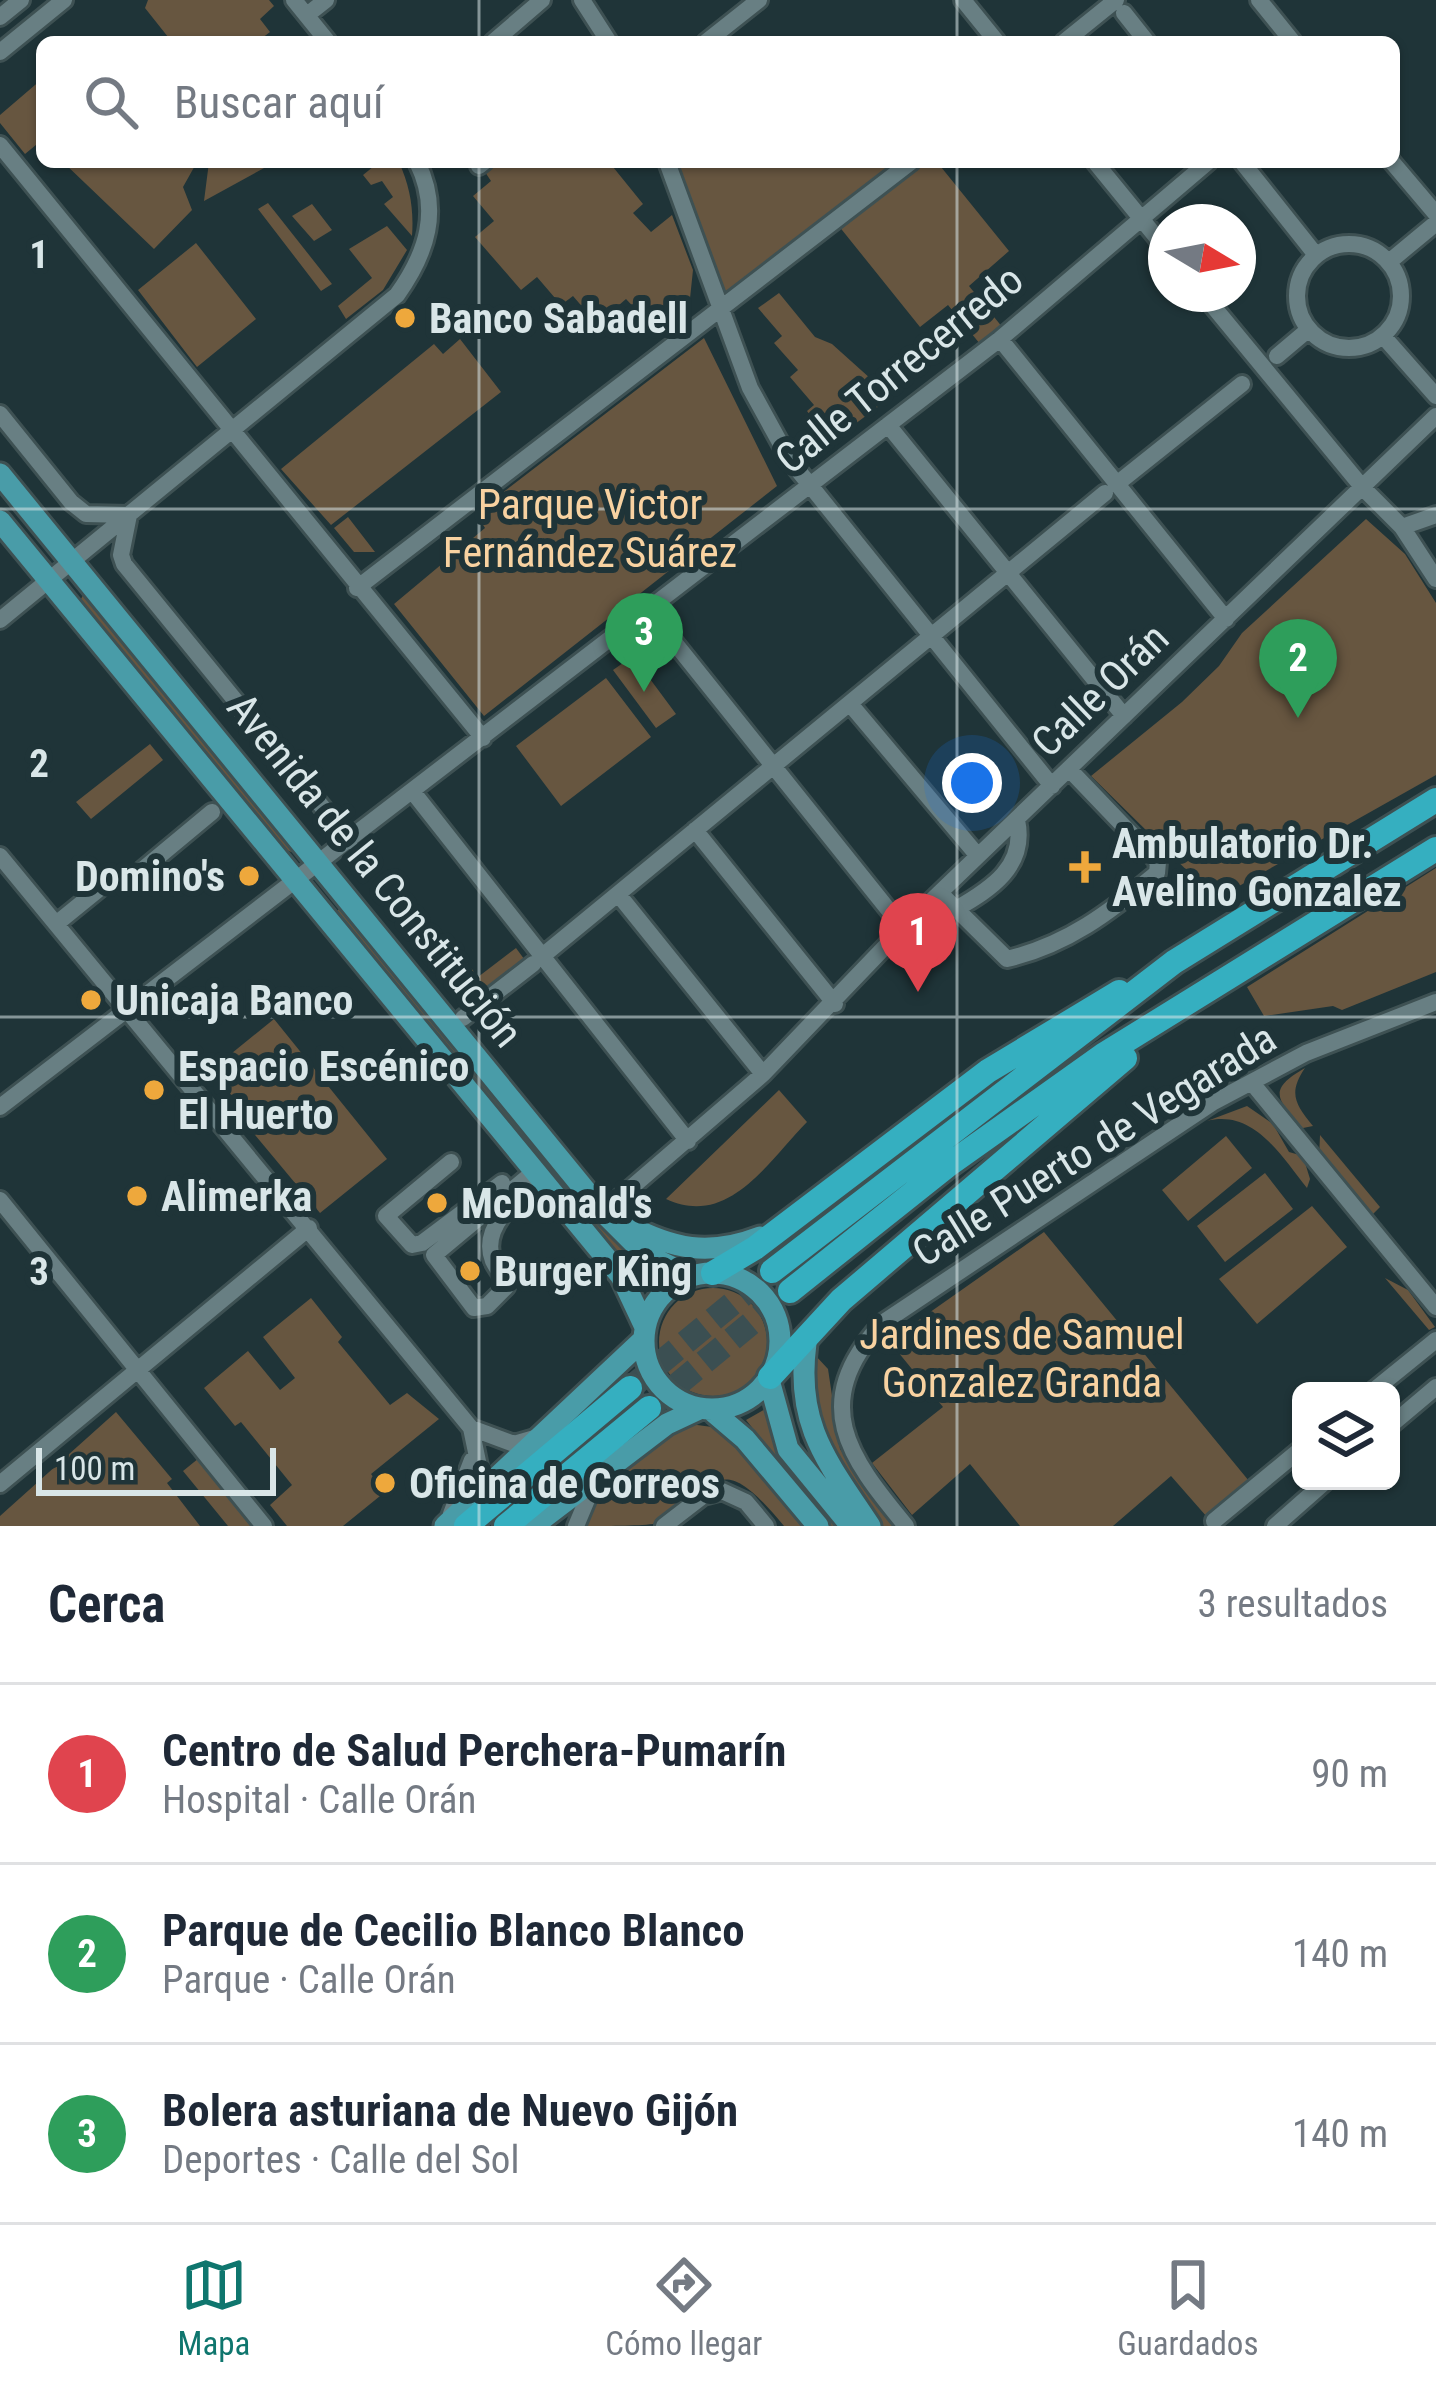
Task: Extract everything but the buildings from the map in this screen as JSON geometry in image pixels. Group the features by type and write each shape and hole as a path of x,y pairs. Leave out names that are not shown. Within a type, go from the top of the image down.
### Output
{"highway":[{"path":"702,1274 777,1231 988,1071 1436,800"},
{"path":"790,1291 947,1166 1103,1054 1436,849"},
{"path":"772,1271 1174,962"},
{"path":"769,1378 841,1300 1112,1067 1212,990"},
{"path":"496,1512 630,1388"},
{"path":"466,1526 496,1512 649,1408"}],"main road":[{"name":"Avenida de la Constitución","path":"5,483 604,1212 646,1255 702,1274"},
{"name":"Avenida de la Constitución","path":"0,521 621,1276 644,1334"},
{"path":"604,1212 656,1241 699,1252 777,1231"},
{"path":"445,1526 496,1512 545,1434 644,1334 665,1291 702,1274 753,1286 769,1303 780,1344 769,1378 742,1402 667,1424 532,1526"},
{"path":"644,1334 656,1381 745,1439 818,1526"},
{"path":"806,1343 803,1406 813,1438 870,1526"},
{"path":"769,1378 788,1449 851,1526"}],"street":[{"path":"0,17 21,0"},
{"path":"0,52 64,0"},
{"path":"294,0 323,36"},
{"path":"307,15 326,0"},
{"path":"500,36 542,0"},
{"path":"583,0 605,36"},
{"path":"714,36 759,0"},
{"path":"963,0 993,36"},
{"path":"1259,0 1288,36"},
{"path":"1074,36 1120,7 1142,36"},
{"path":"0,146 483,738"},
{"path":"0,620 397,295 424,251 430,217 428,184 420,168"},
{"path":"669,168 750,388 808,487 1052,786"},
{"path":"357,588 903,168"},
{"path":"1100,168 1148,228"},
{"name":"Calle Torrecerredo","path":"0,1107 1000,339 1201,168"},
{"path":"1247,168 1316,255"},
{"path":"1389,262 1436,219 1398,168"},
{"path":"1346,243 1362,245 1389,262 1401,292 1400,308 1383,336 1352,348 1336,346 1309,329 1297,299 1299,283 1316,255 1346,243"},
{"path":"1218,312 1363,488 1402,526 1436,579"},
{"path":"1277,356 1309,329"},
{"path":"1383,336 1436,396"},
{"path":"1000,339 1226,619"},
{"path":"1123,479 1242,384"},
{"path":"0,414 86,514 130,514"},
{"name":"Calle Orán","path":"604,1212 763,1074 903,928 1436,416"},
{"path":"889,425 1124,716"},
{"path":"463,1018 1106,493"},
{"name":"Avenida de la Constitución","path":"130,514 121,555 124,564 350,841"},
{"path":"1402,526 1436,515"},
{"path":"650,612 903,928"},
{"path":"851,705 978,856"},
{"path":"940,893 1007,959 1042,951 1099,921 1157,873 1158,862 1069,769"},
{"path":"413,792 537,961 688,1142"},
{"path":"60,920 104,886 129,881 212,812"},
{"path":"956,910 992,889 1014,861 1021,839 1017,820"},
{"path":"695,830 835,1004"},
{"path":"0,840 128,1011 471,1428 496,1512"},
{"path":"0,856 60,920"},
{"path":"618,894 763,1074"},
{"name":"Calle Puerto de Vegarada","path":"906,1526 861,1472 840,1416 847,1372 881,1324 1212,1103 1306,1053 1436,1002"},
{"path":"1257,1089 1436,1307"},
{"path":"451,1162 386,1216 412,1245 422,1243 505,1181"},
{"path":"538,1175 511,1203 493,1235 492,1258 506,1287 487,1306 474,1308 434,1255 538,1175"},
{"path":"0,1200 264,1526"},
{"path":"0,1484 309,1228"},
{"path":"1383,1382 1436,1340"},
{"path":"1400,1417 1436,1387"},
{"path":"471,1428 514,1444 545,1434"},
{"path":"445,1526 475,1448"},
{"path":"1214,1521 1292,1458"},
{"path":"576,1526 598,1476"},
{"path":"1275,1526 1315,1490"},
{"path":"664,1526 712,1492 736,1494 766,1526"}],"green space":[{"path":"148,0 269,0 274,6 260,19 270,32 265,36 167,36 145,8"},
{"path":"36,84 36,145 25,154 0,123 0,115"},
{"path":"69,168 194,168 183,187 192,210 154,249"},
{"path":"208,168 264,168 204,201"},
{"path":"372,168 401,168 410,198 412,236 384,204 393,197 382,181 371,185 363,175"},
{"path":"489,168 614,168 643,204 633,213 651,232 672,215 693,270 689,308 660,335 626,299 597,324 573,296 561,305 537,277 521,290 475,237 494,221 473,196 491,181 485,172"},
{"path":"669,168 942,168 1009,251 969,286 1007,333 985,350 948,305 920,327 834,220 718,309"},
{"path":"268,203 332,284 321,291 258,209"},
{"path":"312,204 332,230 314,241 292,216"},
{"path":"387,226 407,250 383,290 346,319 338,306 372,278 349,249"},
{"path":"196,243 256,319 197,367 138,290"},
{"path":"779,293 815,337 832,344 891,397 831,442 807,411 814,405 790,377 798,370 774,343 782,336 758,308"},
{"name":"Parque Victor Fernández Suárez","path":"704,338 777,486 484,716 394,604 485,528 476,513"},
{"path":"460,339 501,392 331,525 281,469 434,344 443,354"},
{"path":"348,517 375,552 354,552 334,528"},
{"path":"1366,519 1405,554 1436,603 1436,775 1216,899 1091,776 1182,702 1219,666 1242,633"},
{"path":"85,591 294,853 281,848 80,601"},
{"path":"633,656 676,714 656,728 613,670"},
{"path":"606,678 651,737 561,806 516,746"},
{"path":"150,744 163,760 91,819 76,802"},
{"path":"1436,868 1436,972 1342,1010 1333,1006 1264,1016 1247,987"},
{"path":"343,906 631,1260 650,1272 637,1282 334,913"},
{"path":"423,925 436,941 445,934 478,977 516,948 527,963 474,1004 417,930"},
{"path":"274,1019 387,1159 320,1213 205,1075"},
{"path":"1305,1068 1296,1098 1313,1126 1298,1129 1280,1091"},
{"path":"779,1090 807,1122 761,1172 745,1187 709,1205 688,1206 666,1199"},
{"path":"1247,1106 1273,1124 1289,1152 1303,1156 1310,1179 1307,1188 1252,1128 1224,1119 1207,1121"},
{"path":"1320,1135 1380,1207 1373,1214 1362,1212 1331,1165 1319,1159"},
{"path":"1226,1136 1252,1168 1188,1221 1162,1190"},
{"path":"1265,1173 1293,1209 1225,1262 1197,1226"},
{"path":"1312,1206 1347,1247 1257,1324 1219,1279"},
{"name":"Jardines de Samuel Gonzalez Granda","path":"1044,1232 1249,1481 1207,1517 1171,1476 1113,1526 1020,1526 970,1464 912,1515 872,1463 943,1407 889,1341"},
{"path":"1385,1278 1408,1290 1435,1327 1429,1330"},
{"path":"713,1288 734,1292 751,1304 763,1321 767,1342 763,1363 751,1380 734,1392 713,1396 692,1392 675,1380 663,1363 659,1342 663,1321 675,1304 692,1292"},
{"path":"311,1298 342,1337 338,1342 390,1405 407,1393 439,1419 371,1474 385,1492 343,1526 287,1526 270,1505 292,1485 241,1422 235,1426 204,1388 248,1351 280,1390 295,1378 263,1337"},
{"path":"815,1355 828,1369 840,1449 895,1526 877,1526 831,1445 817,1402"},
{"path":"769,1407 841,1526 831,1526 746,1420"},
{"path":"116,1412 172,1479 167,1483 200,1526 0,1526 0,1516"},
{"path":"690,1424 712,1427 728,1437 806,1526 784,1526 761,1500 729,1480 717,1482 653,1524 586,1526 591,1508 612,1477 657,1441"},
{"path":"204,1454 264,1526 228,1526 183,1471"}],"tunnel":[{"path":"630,1388 772,1271"},
{"path":"649,1408 790,1291"}],"place":[{"name":"Banco Sabadell","path":"405,318"},
{"name":"Bolera asturiana de Nuevo Gijón","path":"644,692"},
{"name":"Parque de Cecilio Blanco Blanco","path":"1298,718"},
{"name":"Ambulatorio Dr. Avelino Gonzalez","path":"1085,867"},
{"name":"Domino's","path":"249,876"},
{"name":"Centro de Salud Perchera-Pumarín","path":"918,992"},
{"name":"Unicaja Banco","path":"91,1000"},
{"name":"Espacio Escénico El Huerto","path":"154,1090"},
{"name":"Alimerka","path":"137,1196"},
{"name":"McDonald's","path":"437,1203"},
{"name":"Burger King","path":"470,1271"},
{"name":"Oficina de Correos","path":"385,1483"}]}
